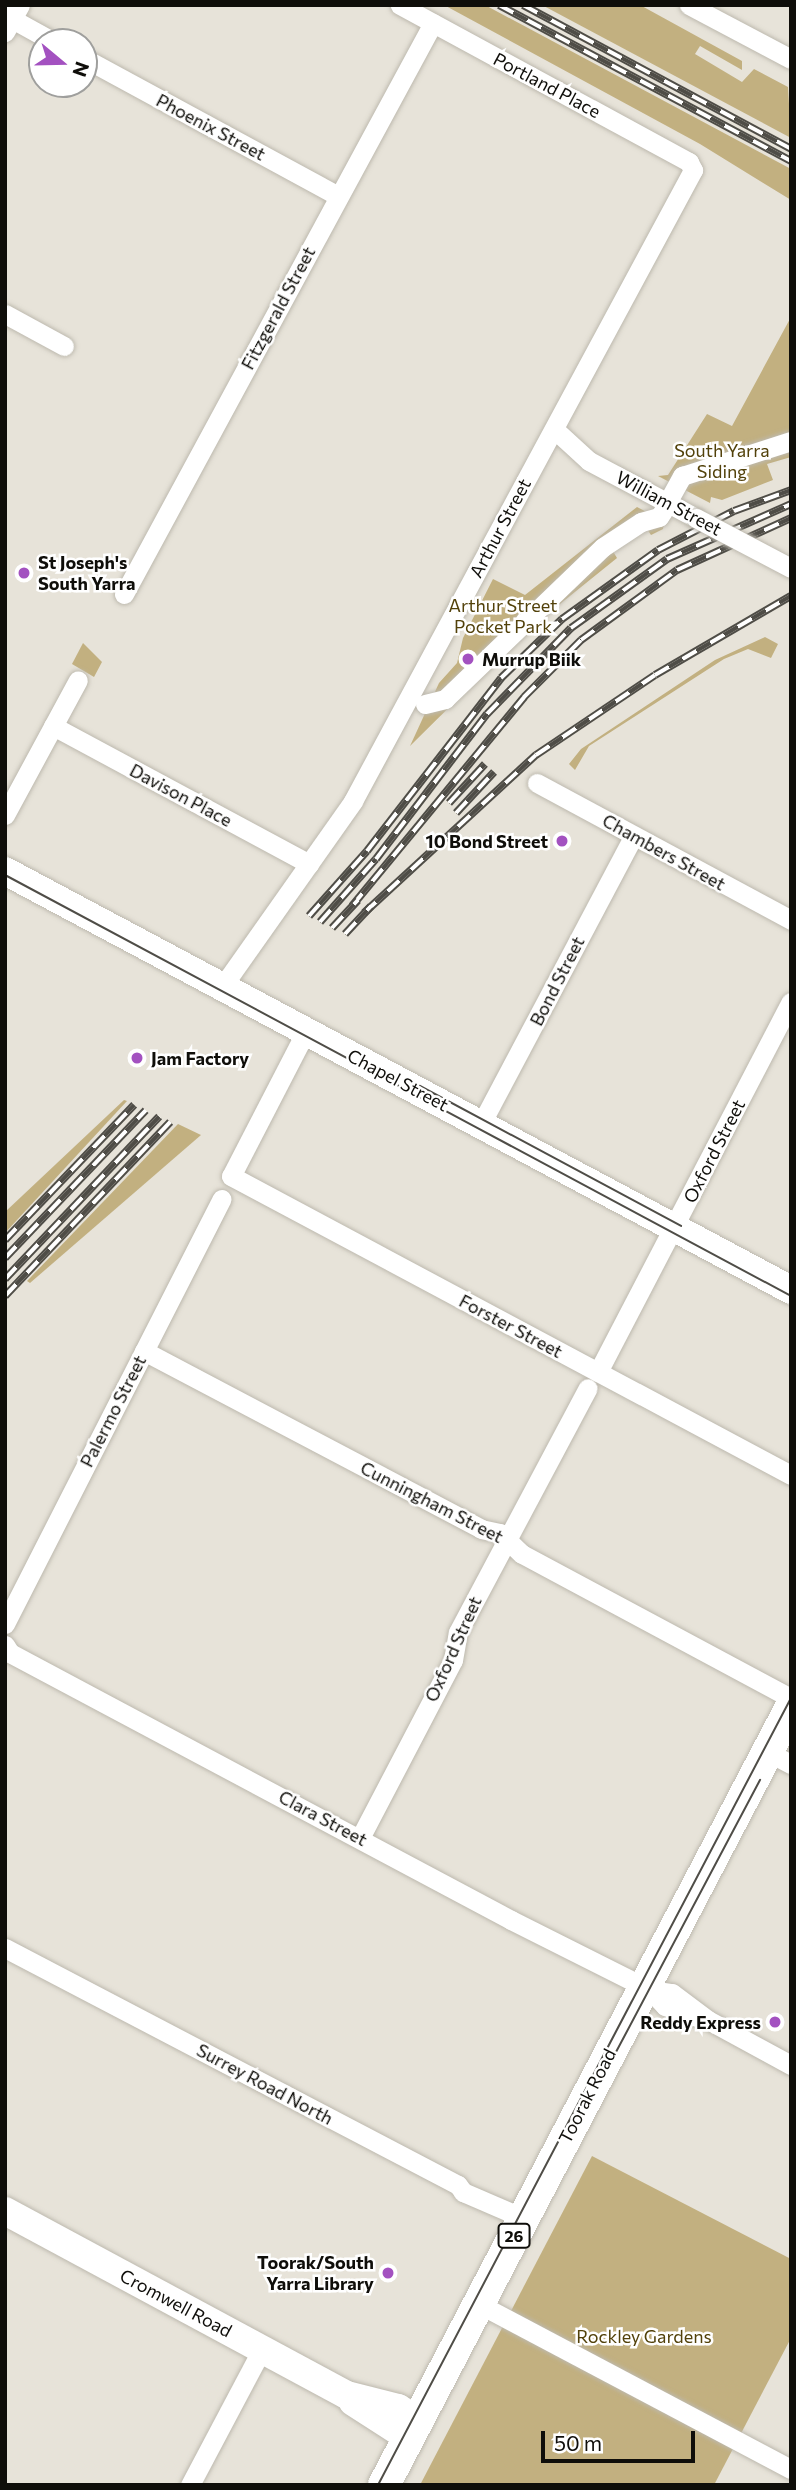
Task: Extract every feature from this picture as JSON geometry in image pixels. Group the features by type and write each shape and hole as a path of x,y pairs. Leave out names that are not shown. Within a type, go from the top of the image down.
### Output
{"main road":[{"name":"Toorak Road","path":"384,2485 647,1988 780,1758 791,1707"}],"street":[{"name":"Portland Place","path":"400,5 693,166"},
{"path":"690,5 791,59"},
{"path":"11,18 29,28"},
{"name":"Fitzgerald Street","path":"124,594 433,23"},
{"name":"Phoenix Street","path":"98,66 338,196"},
{"name":"Arthur Street","path":"222,987 309,864 369,771 693,166"},
{"path":"5,314 64,346"},
{"name":"William Street","path":"554,429 589,461 791,568"},
{"path":"425,704 449,696 603,547 641,522 659,517 682,476 791,441"},
{"path":"5,815 78,680"},
{"name":"Davison Place","path":"53,726 309,864"},
{"name":"Chambers Street","path":"537,783 791,920"},
{"name":"Bond Street","path":"481,1124 633,837"},
{"name":"Chapel Street","path":"5,870 791,1290"},
{"name":"Oxford Street","path":"360,1838 453,1660 458,1632 674,1228 791,1002"},
{"name":"Forster Street","path":"306,1031 231,1176 593,1380 791,1475"},
{"name":"Palermo Street","path":"5,1624 222,1199"},
{"name":"Cunningham Street","path":"144,1351 507,1540 522,1554 791,1698"},
{"name":"Clara Street","path":"5,1645 10,1653 647,1988 665,2006 708,2020 791,2065"},
{"name":"Surrey Road North","path":"5,1948 458,2185 463,2192 523,2218"},
{"name":"Cromwell Road","path":"5,2211 347,2395 398,2408 414,2429"},
{"path":"479,2304 791,2469"},
{"path":"190,2485 262,2349"}],"green space":[{"path":"444,5 485,5 791,169 791,200 700,144"},
{"path":"542,5 640,5 742,61 742,70 700,46 695,54 742,82 754,69 788,87 791,138"},
{"name":"South Yarra Siding","path":"791,317 791,457 767,464 773,480 722,500 711,497 710,503 658,476 668,475 707,414 732,426"},
{"name":"Arthur Street Pocket Park","path":"637,507 664,521 663,529 651,535 645,526 611,548 617,558 524,633 410,746 439,683 457,663 463,638 493,579 525,595"},
{"path":"765,637 778,644 771,658 748,649 724,659 589,746 575,770 569,764 581,749 715,660"},
{"path":"83,643 102,662 94,677 72,664"},
{"path":"124,1100 127,1101 5,1233 5,1212"},
{"path":"178,1124 201,1135 30,1283 27,1281"},
{"name":"Rockley Gardens","path":"592,2156 791,2259 791,2338 714,2485 420,2485"}],"tram line":[{"path":"5,875 791,1296"},
{"path":"407,1079 681,1226"},
{"path":"378,2485 791,1698"},
{"path":"616,2052 760,1780"}],"railway":[{"path":"499,5 791,161"},
{"path":"523,5 791,149"},
{"path":"309,916 367,851 501,678 562,619 658,550 734,511 791,490"},
{"path":"320,922 376,859 487,714 571,628 667,559 791,504"},
{"path":"352,906 524,697 581,640 677,570 791,518"},
{"path":"364,913 536,755 655,675 791,596"},
{"path":"449,803 485,764"},
{"path":"456,813 494,772"},
{"path":"332,928 358,900"},
{"path":"345,934 371,906"},
{"path":"5,1240 134,1105"},
{"path":"5,1258 146,1110"},
{"path":"5,1279 159,1117"},
{"path":"5,1296 170,1122"}],"place":[{"name":"St Joseph's South Yarra","path":"24,573"},
{"name":"Murrup Biik","path":"468,659"},
{"name":"10 Bond Street","path":"562,841"},
{"name":"Jam Factory","path":"137,1058"},
{"name":"Reddy Express","path":"775,2022"},
{"name":"Toorak/South Yarra Library","path":"388,2273"}]}
